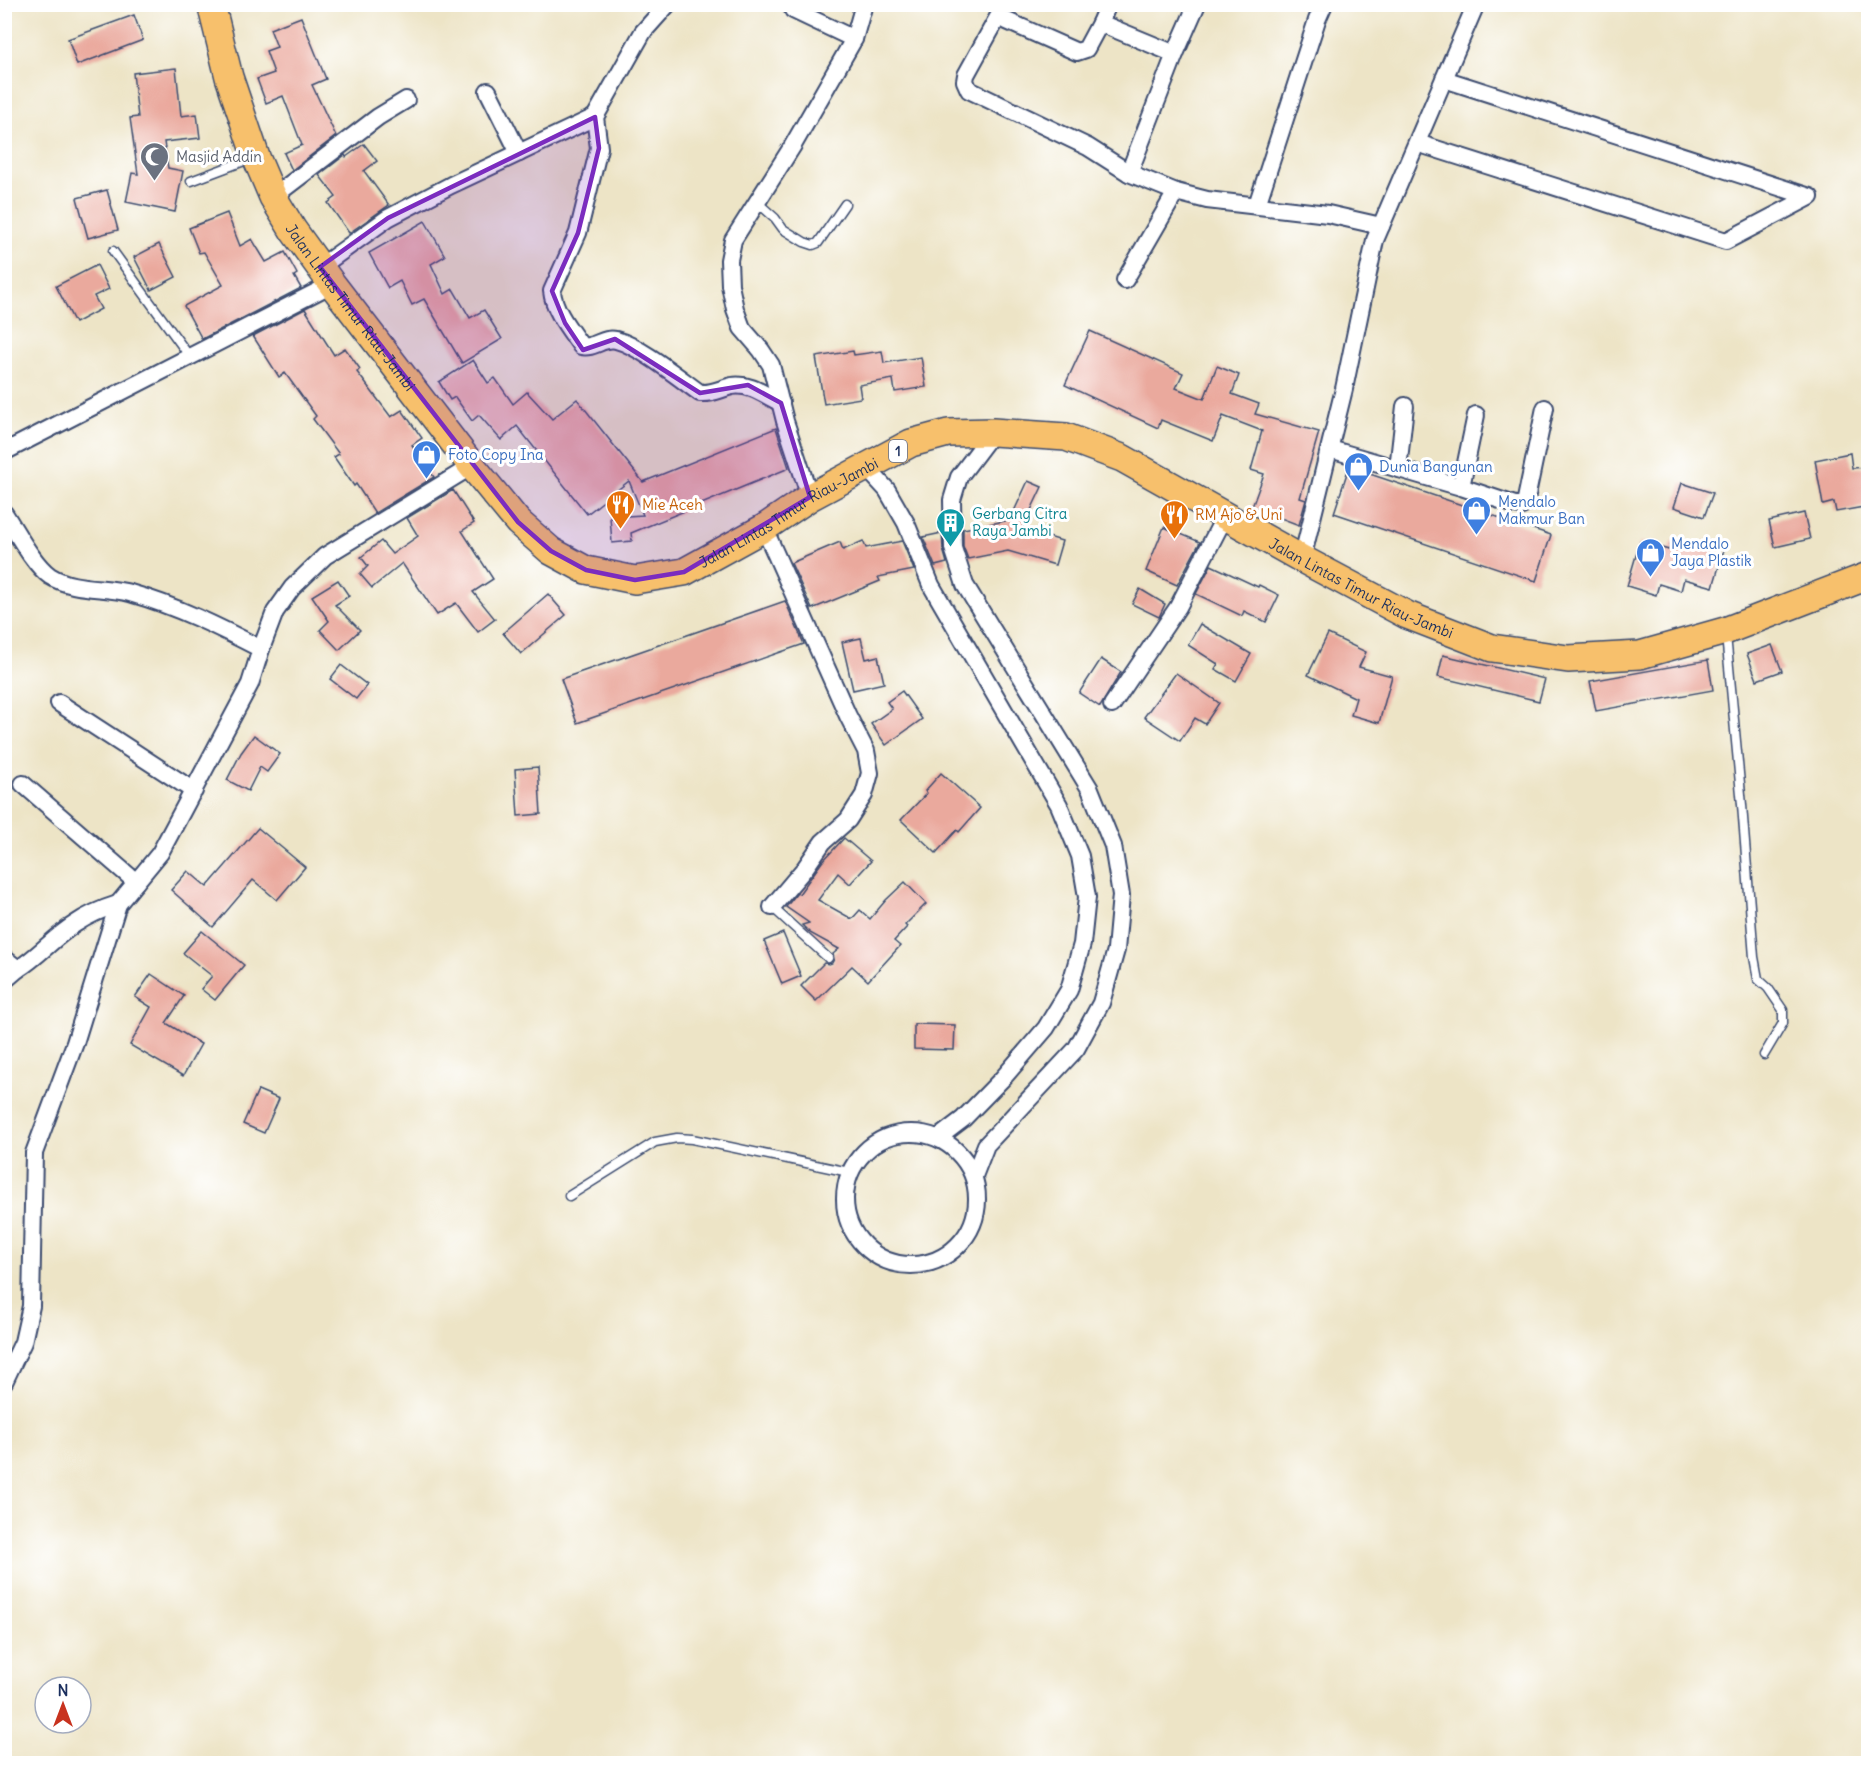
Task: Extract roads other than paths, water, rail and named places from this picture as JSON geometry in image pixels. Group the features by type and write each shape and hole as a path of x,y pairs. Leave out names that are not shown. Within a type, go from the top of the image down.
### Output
{"highway":[{"name":"Jalan Lintas Timur Riau-Jambi","path":"211,4 229,77 256,157 273,196 293,230 472,466 518,522 551,551 586,570 634,580 684,572 764,528 810,497 911,443 948,433 993,432 1066,436 1122,458 1302,560 1407,615 1492,648 1568,659 1640,654 1725,631 1869,576"}],"street":[{"path":"4,452 191,357 326,275 388,218 451,185 595,117 643,32 668,4"},
{"path":"810,497 785,421 771,365 762,350 742,328 735,309 730,285 729,260 733,240 792,147 854,39 864,4"},
{"path":"1108,4 1086,50 1077,52 1001,11 966,75 965,81 969,90 1088,147 1129,173 1176,192 1208,200 1328,214 1381,226"},
{"path":"1129,173 1197,4"},
{"path":"1257,205 1324,4"},
{"path":"1302,560 1330,449 1375,240 1476,4"},
{"path":"793,10 854,39"},
{"path":"1100,23 1175,54"},
{"path":"1417,143 1726,241 1810,197 1444,78"},
{"path":"488,91 519,153"},
{"path":"273,196 378,117 406,100"},
{"path":"595,117 599,148 578,233 552,291 565,323 581,346 588,348 605,340 615,339 637,349 700,393 710,394 732,386 748,385 780,403"},
{"path":"1125,280 1176,192"},
{"path":"1398,469 1405,406"},
{"path":"1330,449 1522,506 1545,408"},
{"path":"1461,487 1476,415"},
{"path":"974,1176 986,1145 1076,1049 1101,1003 1116,950 1121,896 1113,846 1090,789 965,585 953,548 952,500 959,477 993,432"},
{"path":"4,1382 23,1341 31,1306 34,1153 75,1043 118,904 160,853 250,684 275,612 292,588 325,556 472,466"},
{"path":"867,467 887,490 906,523 931,585 1059,805 1080,856 1087,897 1082,944 1069,990 1046,1028 971,1111 938,1138"},
{"path":"4,513 27,549 48,575 64,583 127,592 168,605 261,649"},
{"path":"1112,705 1178,608 1225,516"},
{"path":"764,528 848,716 866,751 870,773 864,795 848,820 823,842 805,868 772,907"},
{"path":"59,703 194,791"},
{"path":"23,784 136,882"},
{"path":"4,981 34,959 73,925 101,909 118,904"},
{"path":"4,958 18,969"},
{"path":"913,1132 938,1138 960,1153 974,1176 978,1202 972,1227 957,1248 935,1262 909,1267 883,1260 861,1245 848,1223 843,1197 849,1172 864,1151 887,1137 913,1132"}],"lane":[{"path":"191,181 256,157"},
{"path":"757,202 775,218 783,229 813,245 818,243 845,204"},
{"path":"113,250 191,357"},
{"path":"1725,631 1754,957 1758,979 1768,988 1783,1010 1783,1023 1764,1055"},
{"path":"772,907 828,958"},
{"path":"569,1196 655,1142 677,1138 693,1139 849,1172"}],"place":[{"name":"Masjid Addin","path":"155,182"},
{"name":"Foto Copy Ina","path":"427,480"},
{"name":"Dunia Bangunan","path":"1358,492"},
{"name":"Mie Aceh","path":"621,530"},
{"name":"Mendalo Makmur Ban","path":"1477,536"},
{"name":"RM Ajo & Uni","path":"1174,540"},
{"name":"Gerbang Citra Raya Jambi","path":"951,548"},
{"name":"Mendalo Jaya Plastik","path":"1650,578"}]}
